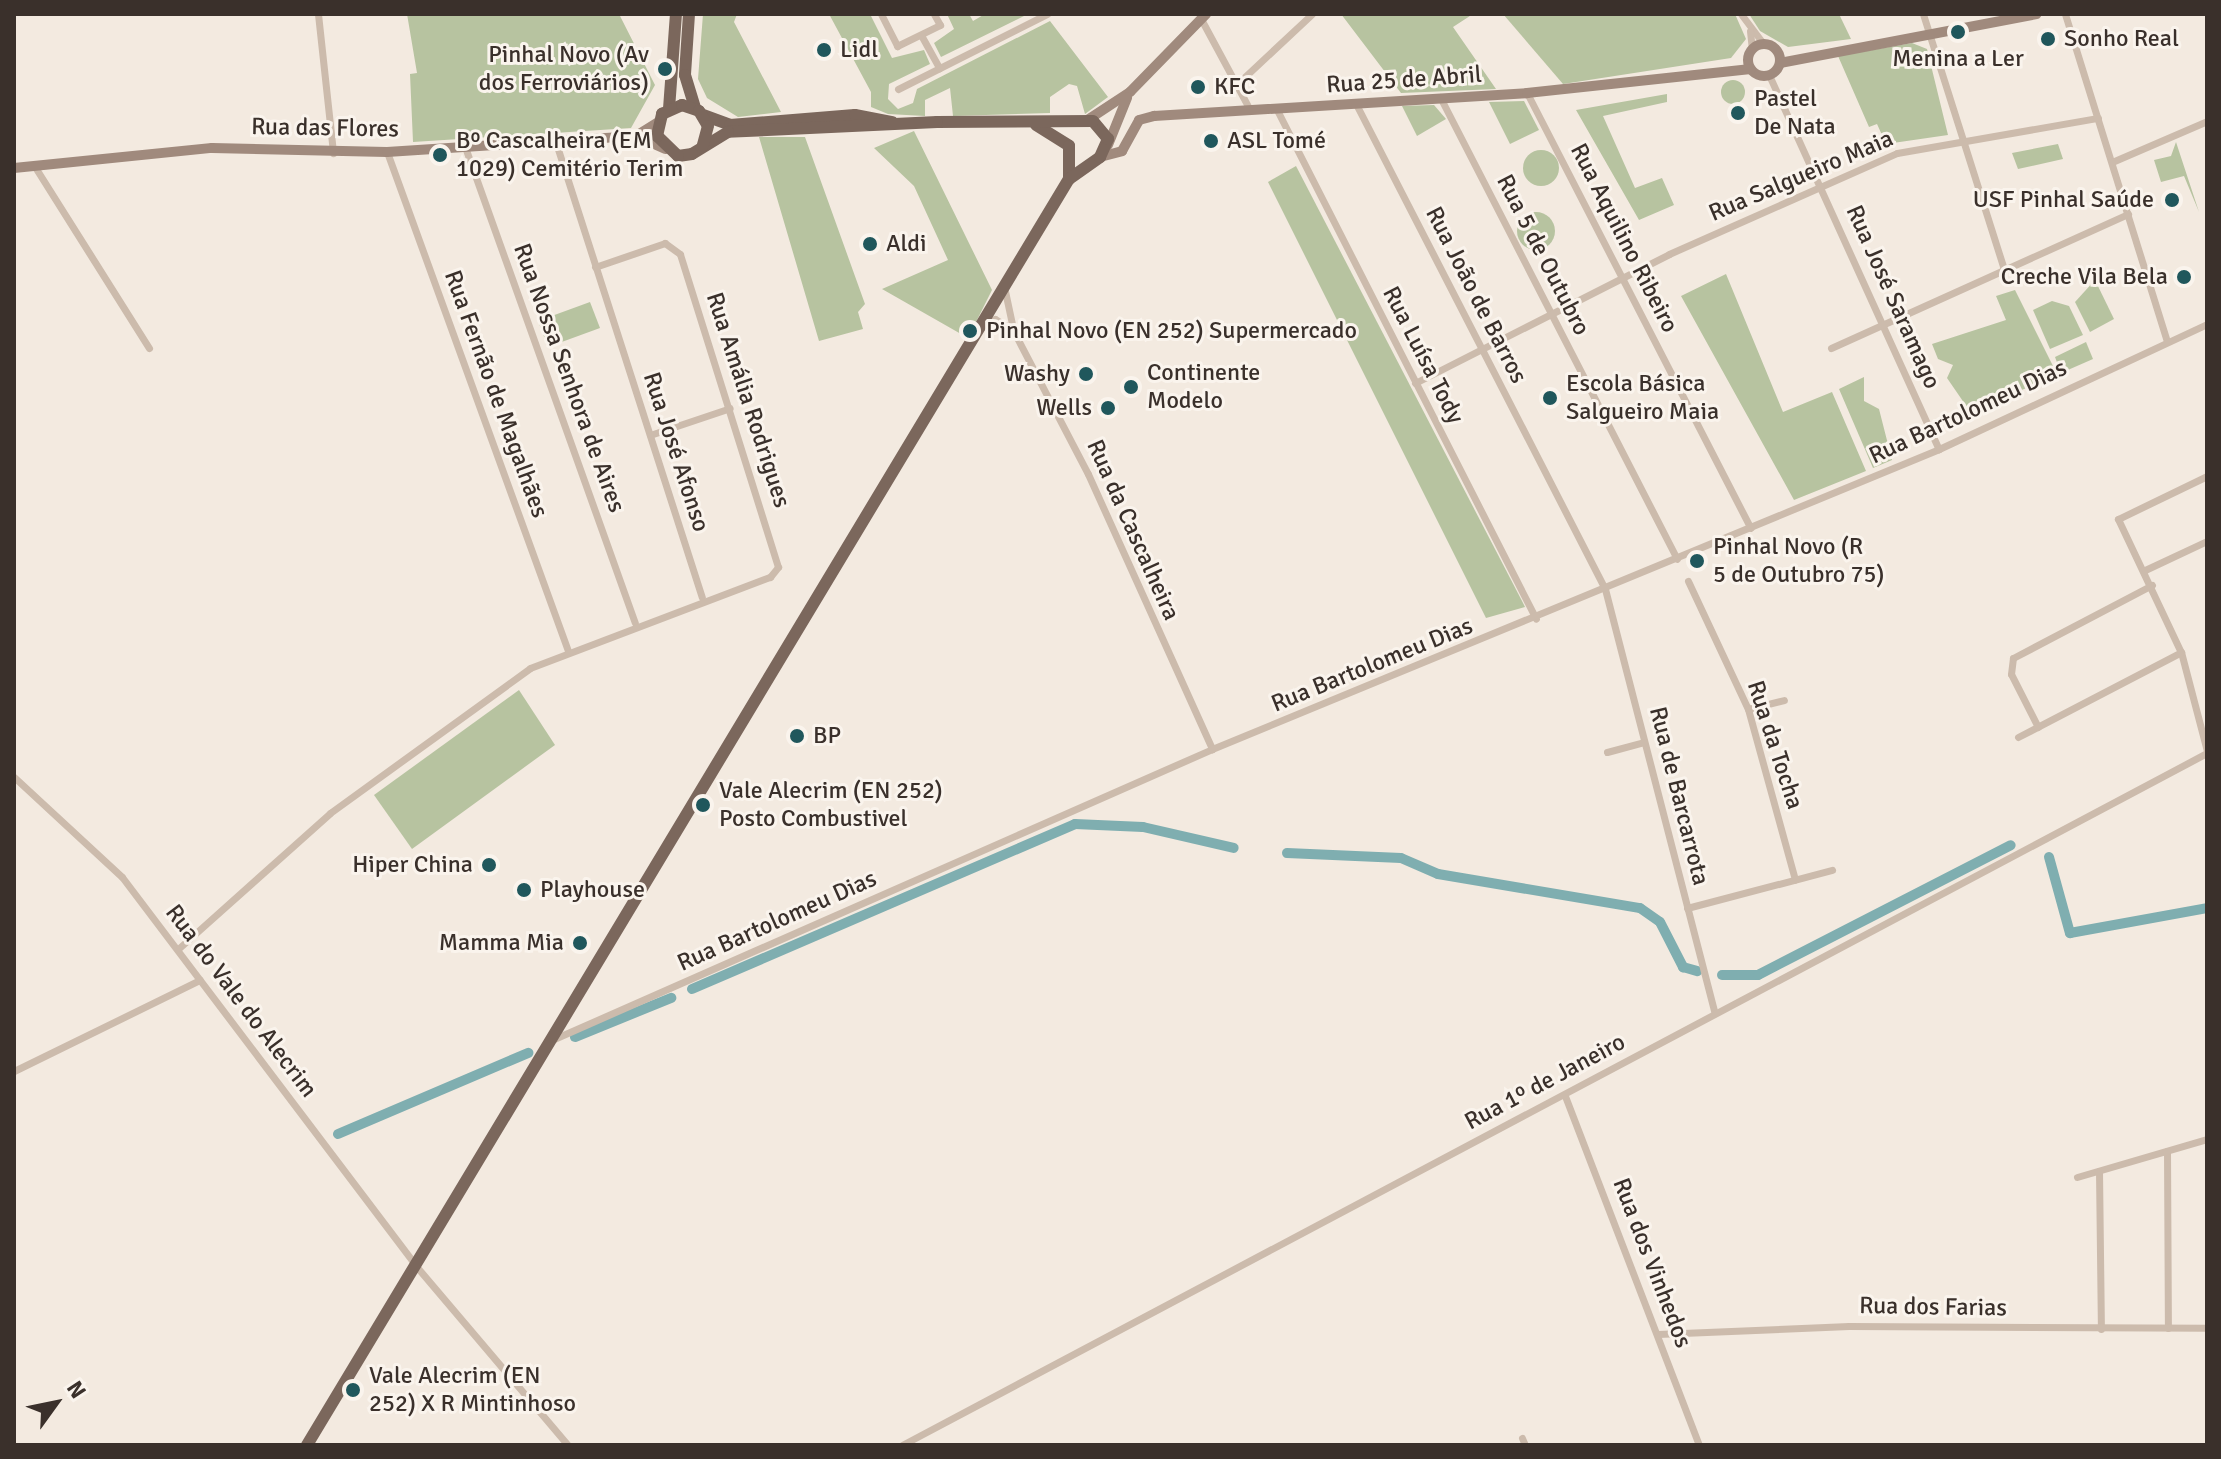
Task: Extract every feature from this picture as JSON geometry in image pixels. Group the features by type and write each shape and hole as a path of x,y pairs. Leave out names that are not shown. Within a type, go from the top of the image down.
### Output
{"main road":[{"path":"307,1445 1069,179 1097,159 1108,145 1103,128 1084,122 899,124 728,132 685,156 665,149 658,122 669,109 676,14"},
{"path":"689,14 685,75 699,111 703,145"},
{"path":"669,109 699,111 733,125 855,115 899,124"},
{"path":"1069,179 1070,148 1084,122"},
{"path":"1033,123 1070,148 1097,159"}],"street":[{"path":"318,14 333,153"},
{"path":"881,14 897,46 940,25 934,14"},
{"path":"898,89 1047,14"},
{"path":"1236,85 1312,14"},
{"path":"1741,14 1749,29 1779,57 2036,14"},
{"path":"1923,14 2004,270"},
{"path":"2065,14 2167,342"},
{"path":"1084,122 1130,92 1204,17 1250,110"},
{"path":"1749,29 1750,58 1769,75 1779,57"},
{"path":"921,35 939,68"},
{"name":"Rua 25 de Abril","path":"1097,159 1122,151 1146,117 1527,93 1730,68 1750,58 1763,43"},
{"name":"Rua José Saramago","path":"1769,75 1939,449"},
{"path":"1108,145 1130,92"},
{"name":"Rua Aquilino Ribeiro","path":"1527,93 1751,528"},
{"name":"Rua 5 de Outubro","path":"1440,97 1677,559"},
{"name":"Rua João de Barros","path":"1356,104 1605,589"},
{"name":"Rua Luísa Tody","path":"1276,108 1536,619"},
{"name":"Rua Salgueiro Maia","path":"1415,383 1622,280 1897,153 2098,118"},
{"path":"2112,162 2207,121"},
{"path":"636,136 658,122"},
{"path":"636,136 665,149"},
{"name":"Rua das Flores","path":"14,168 185,149 387,152 636,136"},
{"name":"Rua José Afonso","path":"556,143 702,597"},
{"name":"Rua Nossa Senhora de Aires","path":"465,147 635,623"},
{"name":"Rua Fernão de Magalhães","path":"387,152 568,651"},
{"path":"35,167 149,348"},
{"path":"1831,348 2128,214"},
{"name":"Rua Amália Rodrigues","path":"595,267 665,243 675,247 730,408 778,567 770,577 702,597"},
{"name":"Rua da Cascalheira","path":"1007,283 1004,304 1013,330 1088,474 1212,749"},
{"path":"982,325 995,319 1013,330"},
{"name":"Rua Bartolomeu Dias","path":"551,1040 1212,749 1536,619 1939,449 2207,324"},
{"path":"650,435 730,408"},
{"path":"2207,476 2118,519 2145,570 2181,652 2207,752"},
{"path":"2145,570 2207,541"},
{"name":"Rua da Tocha","path":"1688,581 1748,709 1795,880"},
{"path":"2038,727 2012,678 2013,658 2152,585"},
{"name":"Rua de Barcarrota","path":"1605,589 1715,1013"},
{"path":"178,949 330,813 530,668 702,597"},
{"path":"2018,737 2181,652"},
{"path":"1748,709 1784,700"},
{"path":"1607,752 1644,742"},
{"name":"Rua 1º de Janeiro","path":"902,1445 1565,1096 2207,752"},
{"name":"Rua do Vale do Alecrim","path":"14,777 122,877 416,1266 568,1445"},
{"path":"1687,908 1832,870"},
{"path":"14,1071 200,980"},
{"name":"Rua dos Vinhedos","path":"1565,1096 1699,1445"},
{"path":"2077,1177 2207,1139"},
{"path":"2167,1151 2168,1328"},
{"path":"2099,1171 2101,1329"},
{"name":"Rua dos Farias","path":"1658,1334 1849,1326 2207,1328"}],"green space":[{"path":"407,14 619,14 655,85 631,128 413,142 410,74 417,73"},
{"path":"703,14 737,14 734,22 781,112 738,117 707,98 698,79"},
{"path":"829,14 870,14 892,58 924,50 930,64 889,84 888,99 898,109 913,103 917,89 1050,21 1108,97 1085,114 1077,86 1069,84 1050,97 1050,113 953,116 950,88 925,100 925,116 888,114 871,107 871,92"},
{"path":"947,14 969,14 973,21 985,14 1028,14 941,57 934,43 954,29"},
{"path":"1341,14 1473,14 1453,27 1496,89 1401,93"},
{"path":"1503,14 1735,14 1746,39 1731,58 1563,84"},
{"path":"1749,14 1839,14 1851,39 1788,47 1760,31"},
{"path":"1912,43 1927,49 1948,135 1886,144 1877,124 1869,127 1838,56"},
{"path":"1733,80 1742,83 1745,92 1742,101 1733,104 1724,101 1721,92 1724,83"},
{"path":"1667,94 1667,102 1603,116 1635,188 1662,178 1674,205 1639,220 1576,110"},
{"path":"1524,101 1539,130 1510,144 1489,102"},
{"path":"1434,105 1446,119 1417,136 1402,106"},
{"path":"914,131 992,290 968,338 882,289 948,260 914,186 874,148"},
{"path":"759,137 805,137 865,304 858,312 863,329 819,341"},
{"path":"2176,142 2199,212 2184,176 2161,182 2154,160 2171,156"},
{"path":"2058,144 2063,159 2018,169 2012,153"},
{"path":"1541,150 1554,155 1559,168 1554,181 1541,186 1528,181 1523,168 1528,155"},
{"path":"1296,166 1525,607 1486,618 1268,182"},
{"path":"1536,212 1550,217 1555,231 1550,245 1536,250 1522,245 1517,231 1522,217"},
{"path":"1726,274 1783,412 1832,392 1866,471 1794,500 1681,296"},
{"path":"2095,280 2114,319 2090,332 2075,302"},
{"path":"2015,290 2058,376 1969,410 1947,378 1953,365 1938,359 1932,344 2006,320 1996,296"},
{"path":"2052,301 2069,306 2083,335 2050,349 2033,310"},
{"path":"590,302 600,328 548,347 538,321"},
{"path":"2086,342 2093,359 2061,373 2055,357"},
{"path":"1864,377 1864,401 1879,409 1892,460 1873,468 1839,389"},
{"path":"519,690 555,745 412,849 374,795"}],"waterway":[{"path":"692,989 1075,824 1143,827 1234,848"},
{"path":"1722,975 1758,975 2011,845"},
{"path":"1287,853 1401,858 1438,874 1640,908 1660,922 1683,967 1697,971"},
{"path":"2049,857 2070,933 2207,908"},
{"path":"575,1037 671,998"},
{"path":"338,1134 528,1053"}],"place":[{"name":"Menina a Ler","path":"1958,32"},
{"name":"Sonho Real","path":"2048,39"},
{"name":"Lidl","path":"824,50"},
{"name":"Pinhal Novo (Av dos Ferroviários)","path":"665,69"},
{"name":"KFC","path":"1198,87"},
{"name":"Pastel De Nata","path":"1738,113"},
{"name":"ASL Tomé","path":"1211,141"},
{"name":"Bº Cascalheira (EM 1029) Cemitério Terim","path":"440,155"},
{"name":"USF Pinhal Saúde","path":"2172,200"},
{"name":"Aldi","path":"870,244"},
{"name":"Creche Vila Bela","path":"2184,277"},
{"name":"Pinhal Novo (EN 252) Supermercado","path":"970,331"},
{"name":"Washy","path":"1086,374"},
{"name":"Continente Modelo","path":"1131,387"},
{"name":"Escola Básica Salgueiro Maia","path":"1550,398"},
{"name":"Wells","path":"1108,408"},
{"name":"Pinhal Novo (R 5 de Outubro 75)","path":"1697,561"},
{"name":"BP","path":"797,736"},
{"name":"Vale Alecrim (EN 252) Posto Combustivel","path":"703,805"},
{"name":"Hiper China","path":"489,865"},
{"name":"Playhouse","path":"524,890"},
{"name":"Mamma Mia","path":"580,943"},
{"name":"Vale Alecrim (EN 252) X R Mintinhoso","path":"353,1390"}]}
